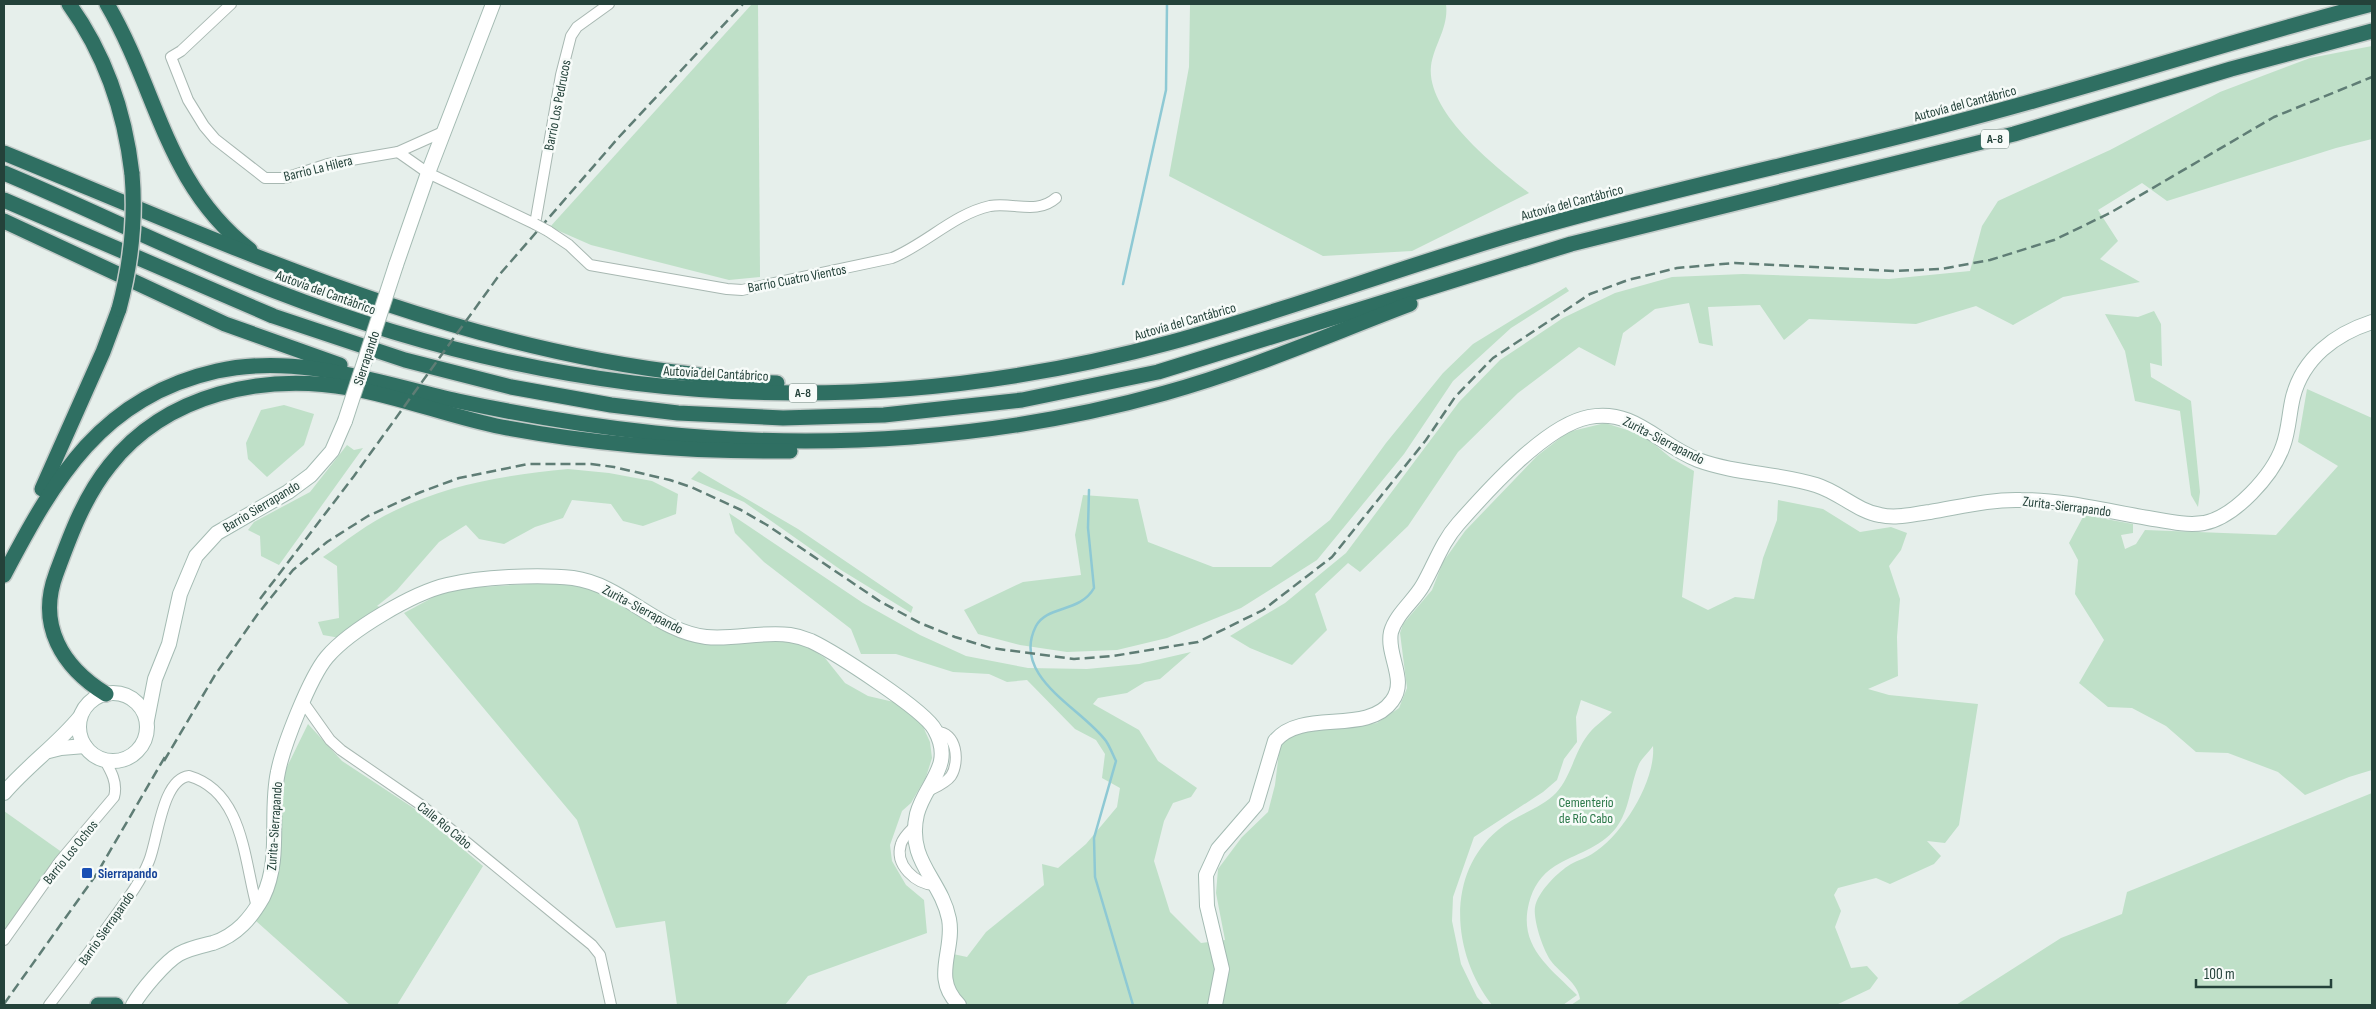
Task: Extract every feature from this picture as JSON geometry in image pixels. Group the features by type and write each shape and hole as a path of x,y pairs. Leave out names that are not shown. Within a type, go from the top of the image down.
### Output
{"highway":[{"path":"4,569 75,418 103,352 119,310 132,242 132,174 123,122 110,82 94,44 69,4"},
{"path":"107,4 140,71 171,148 192,187 205,206 237,240 263,258 292,271"},
{"name":"Autovía del Cantábrico","path":"4,173 250,281 315,306 409,337 548,370 665,387 805,393 874,392 944,386 1062,368 1150,348 1245,321 1543,226 1978,117 2279,29 2372,4"},
{"name":"A-8","path":"4,200 252,308 405,360 511,387 582,401 668,412 765,418 855,417 925,412 1022,400 1090,388 1195,362 1496,266 1614,233 2006,136 2260,61 2372,31"},
{"path":"4,153 292,271 443,323 538,349 647,370 763,382 853,384 962,379 1062,368"},
{"path":"4,220 225,324 408,388"},
{"path":"106,694 70,664 57,646 50,614 54,578 80,514 111,464 135,438 166,416 216,394 267,385 322,384 352,388 501,427 645,447 789,452 910,445 1036,425 1166,393 1274,358 1438,293 1614,233"},
{"path":"4,576 42,504 73,459 114,420 159,391 215,372 264,366 297,366 338,372 506,411 584,424 654,433 777,441 903,438 967,432 1110,407"},
{"path":"98,1005 116,1005"}],"street":[{"name":"Barrio La Hilera","path":"230,4 181,51 171,57 196,115 216,139 259,175 272,179 285,178 328,164 398,152 445,131"},
{"path":"428,173 494,4"},
{"name":"Barrio Los Pedrucos","path":"535,224 561,75 571,36 577,27 609,4"},
{"path":"398,152 428,173 535,224"},
{"name":"Sierrapando","path":"345,422 428,173"},
{"name":"Barrio Cuatro Vientos","path":"535,224 569,245 590,265 742,290 892,258 910,250 934,232 974,211 1000,204 1022,207 1042,206 1056,198"},
{"name":"Zurita-Sierrapando","path":"1215,1005 1222,969 1207,906 1206,875 1218,849 1256,805 1275,741 1281,734 1295,727 1367,717 1390,705 1398,685 1390,643 1391,632 1396,621 1422,587 1443,544 1458,524 1540,442 1557,429 1588,417 1610,416 1625,418 1645,427 1672,447 1698,460 1733,469 1817,485 1864,510 1884,516 1907,516 1993,501 2020,500 2059,503 2178,523 2200,524 2221,518 2236,508 2274,464 2285,440 2296,389 2314,358 2338,337 2372,322"},
{"name":"Barrio Sierrapando","path":"147,720 155,679 169,644 184,580 200,552 224,528 288,492 311,475 332,451 345,422"},
{"name":"Zurita-Sierrapando","path":"133,1005 147,995 162,968 173,958 185,951 228,936 246,922 257,907 266,890 272,869 273,805 279,766 303,702 318,670 339,645 376,620 427,591 466,582 557,577 583,580 604,588 660,621 690,634 721,638 783,634 811,640 921,712 936,732 941,746 941,764 938,774 920,807 915,826 915,838 919,859 945,905 950,925 944,964 946,980 951,996 959,1005"},
{"path":"4,792 23,771 46,752 80,717 87,704 106,694 127,696 141,690 155,679"},
{"path":"80,717 80,732 85,746 97,757 104,760 126,758 139,750 146,736 147,720 140,706 127,696"},
{"name":"Calle Río Cabo","path":"303,702 330,740 341,750 421,805 592,945 600,955 610,1005"},
{"path":"46,752 61,748 85,746"},
{"name":"Barrio Los Ochos","path":"4,940 60,861 114,797 113,777 104,760"},
{"name":"Barrio Sierrapando","path":"49,1005 125,903 141,878 153,850 166,801 171,788 178,779 189,776 205,783 228,807 235,818 243,840 248,872 257,907"},
{"name":"Zurita-Sierrapando","path":"104,1005 130,997 147,995"}],"green space":[{"path":"752,4 758,4 760,277 729,280 591,245 550,227"},
{"path":"1190,4 1446,4 1445,21 1431,66 1432,84 1451,120 1466,137 1482,154 1529,193 1412,251 1323,256 1169,176 1189,67"},
{"path":"2372,46 2372,139 2336,148 2167,201 2142,183 2098,210 2118,241 2100,259 2140,282 2063,297 2013,325 1976,306 1916,324 1809,319 1784,340 1760,305 1708,307 1713,346 1699,343 1689,303 1655,309 1623,333 1615,366 1579,347 1518,393 1458,452 1408,526 1360,572 1348,563 1315,594 1327,630 1292,665 1250,648 1230,636 1285,603 1346,553 1459,402 1500,360 1563,318 1615,293 1672,277 1743,274 1889,279 1970,271 1982,226 1998,201 2110,150 2220,92 2310,58"},
{"path":"1566,287 1569,291 1511,328 1453,381 1404,454 1317,560 1241,608 1167,638 1117,650 1067,652 1020,645 978,634 964,610 1023,582 1081,575 1075,535 1083,495 1138,499 1148,542 1213,567 1271,567 1330,520 1386,443 1443,373 1473,344"},
{"path":"2154,311 2161,324 2162,366 2150,363 2151,377 2191,401 2200,492 2198,507 2191,495 2180,411 2135,401 2125,351 2105,314 2138,317"},
{"path":"2307,389 2372,418 2372,770 2305,795 2278,772 2228,753 2196,752 2166,726 2132,708 2108,707 2079,683 2104,640 2075,594 2078,560 2069,543 2084,515 2133,524 2133,533 2121,535 2125,549 2136,544 2145,530 2276,535 2338,466 2298,442"},
{"path":"284,405 314,414 304,445 267,477 248,459 246,443 261,410"},
{"name":"Cementerio de Río Cabo","path":"1605,423 1643,435 1671,458 1694,471 1682,597 1708,610 1735,597 1754,599 1763,558 1777,520 1778,500 1823,509 1860,532 1891,527 1907,533 1901,550 1889,566 1900,599 1897,637 1898,676 1868,689 1889,695 1978,704 1959,825 1945,843 1927,841 1941,856 1934,864 1890,884 1876,878 1838,888 1834,895 1841,911 1835,927 1851,968 1867,966 1878,978 1870,989 1836,1005 1571,1005 1580,999 1579,993 1551,961 1545,950 1539,935 1535,907 1540,895 1558,874 1571,864 1589,856 1603,846 1625,821 1643,791 1649,775 1653,746 1639,764 1627,805 1616,828 1595,846 1563,861 1546,873 1535,887 1529,903 1528,932 1532,944 1538,955 1577,995 1563,1005 1492,1005 1479,985 1462,939 1460,915 1462,891 1469,869 1481,848 1498,830 1550,799 1556,793 1565,780 1587,736 1612,712 1581,700 1576,717 1577,742 1564,759 1557,780 1543,792 1474,837 1453,897 1452,921 1461,964 1477,997 1484,1005 954,1005 956,992 949,969 953,954 967,957 986,932 1044,885 1042,864 1058,868 1086,844 1117,807 1120,788 1102,778 1105,754 1096,740 1075,729 1027,680 1007,682 989,674 953,672 896,654 861,654 851,629 764,562 735,533 729,513 863,603 920,635 966,656 1028,668 1087,669 1139,664 1191,652 1160,679 1145,682 1127,693 1098,698 1093,704 1139,730 1158,761 1197,788 1191,797 1173,803 1164,821 1154,861 1170,912 1201,943 1225,940 1216,893 1218,869 1242,837 1268,812 1275,785 1280,744 1298,733 1377,723 1399,708 1407,688 1400,633 1403,624 1432,590 1443,562 1465,531 1537,456 1568,432"},
{"path":"347,445 354,450 363,448 279,565 261,556 260,536 248,530 254,522 310,492"},
{"path":"568,469 609,473 652,481 678,494 676,514 643,526 623,521 611,504 572,500 563,518 535,527 504,544 479,539 466,525 439,542 397,590 377,606 386,609 340,638 323,635 318,622 339,618 337,566 323,557 357,532 394,511 457,487 523,474"},
{"path":"699,471 798,529 913,607 911,613 841,570 744,502 691,479"},
{"path":"561,582 595,590 683,639 705,643 785,641 808,647 825,658 845,683 868,696 898,703 921,722 930,742 932,758 926,777 911,803 902,811 890,845 892,861 906,885 924,900 927,933 808,976 785,1005 677,1005 665,921 616,928 577,820 404,613 441,593 465,588"},
{"path":"308,724 342,761 415,809 483,866 397,1005 350,1005 256,921 271,895 278,869 285,771"},
{"path":"2372,793 2372,1005 1956,1005 2061,938 2122,914 2127,892"},
{"path":"4,811 63,853 4,933"}],"waterway":[{"path":"1123,284 1166,90 1167,4"},
{"path":"1089,490 1088,528 1094,588 1081,602 1055,611 1041,619 1036,626 1031,644 1033,661 1040,676 1066,704 1106,741 1116,761 1094,838 1095,877 1133,1005"}],"railway":[{"path":"260,599 354,476 500,274 619,137 743,4"},
{"path":"164,761 215,675 257,615 293,570 327,542 368,516 421,492 459,478 528,464 591,464 614,467 691,487 741,510 767,525 881,602 920,623 955,637 991,648 1074,659 1113,656 1198,642 1263,610 1332,557 1426,440 1455,397 1493,358 1590,294 1628,280 1677,268 1735,263 1893,271 1941,269 1990,260 2054,240 2110,213 2274,117 2372,77"},
{"path":"4,1004 96,875 166,755"}],"place":[{"name":"Sierrapando","path":"87,873"}]}
